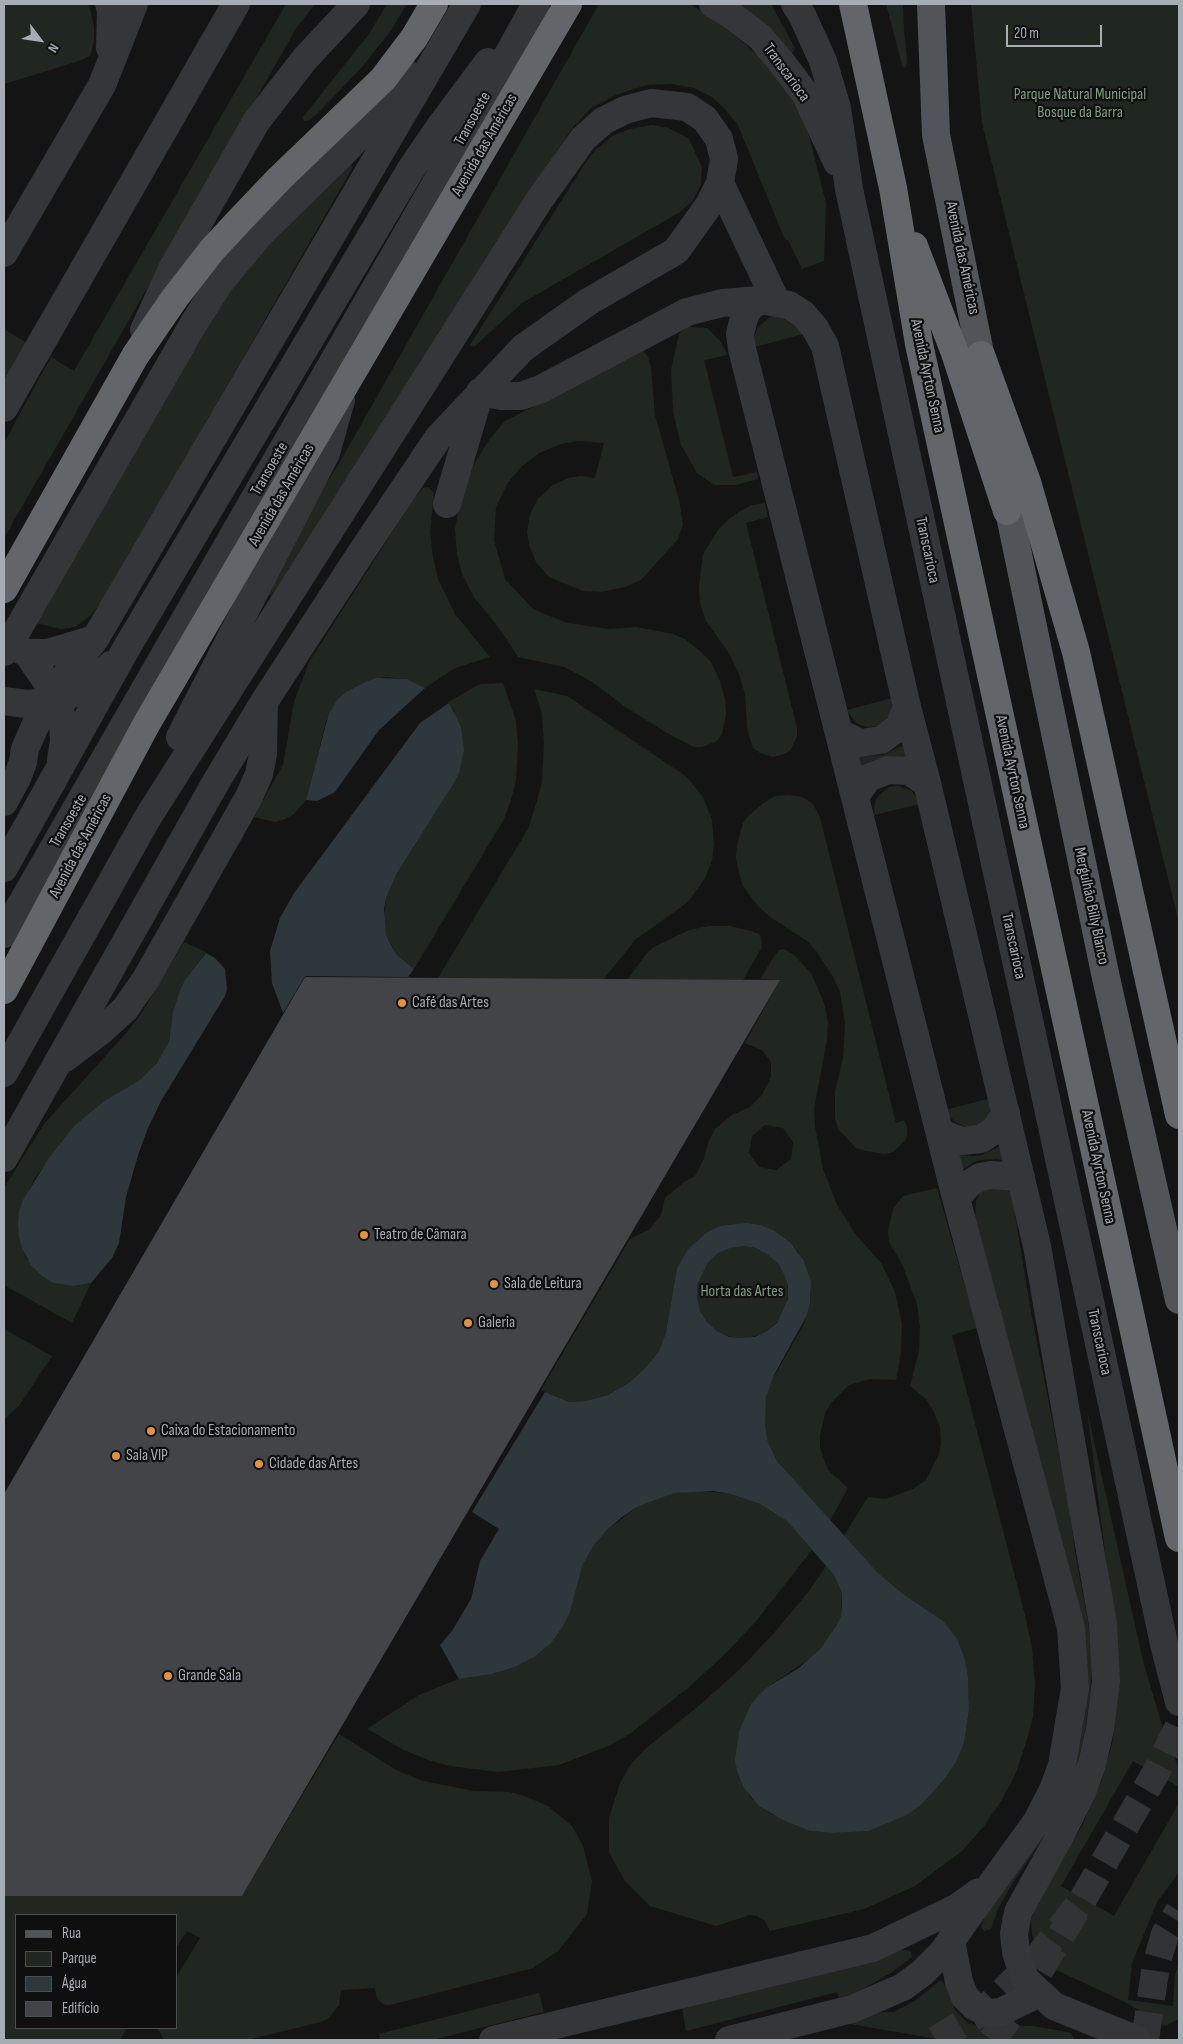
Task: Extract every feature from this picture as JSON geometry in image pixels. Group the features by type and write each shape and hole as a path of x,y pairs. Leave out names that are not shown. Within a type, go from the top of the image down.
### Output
{"highway":[{"path":"4,589 135,356 174,299 212,250 280,178 383,80 414,38 434,4"},
{"name":"Avenida das Américas","path":"4,990 147,723 568,4"},
{"name":"Avenida Ayrton Senna","path":"853,4 893,188 919,344 1179,1538"},
{"path":"893,188 955,354 1007,511"},
{"path":"981,355 1027,482 1076,652 1179,1115"}],"main road":[{"name":"Avenida das Américas","path":"930,4 936,135 981,355 1007,511"},
{"name":"Mergulhão Billy Blanco","path":"1007,511 1104,968 1179,1300"}],"lane":[{"path":"109,4 111,11 109,67"},
{"path":"4,253 102,86 134,4"},
{"path":"4,408 236,4"},
{"path":"135,356 152,310 172,270 256,122 304,60 356,4"},
{"path":"4,802 17,778 34,726 54,698 71,668 95,639 467,4"},
{"name":"Transoeste","path":"4,868 127,648 411,169 504,39 535,4"},
{"name":"Transoeste","path":"4,934 462,138 535,4"},
{"name":"Transcarioca","path":"713,4 730,14 760,37 806,95 849,189"},
{"name":"Transcarioca","path":"795,4 823,61 837,108 849,189 1165,1648 1179,1702"},
{"path":"95,639 48,653 13,643 194,322 220,282 261,233 347,148 410,78 442,48"},
{"path":"4,1073 148,817 535,208 583,139 603,121 625,110 651,104 687,107 705,119 718,139 724,159 720,183 709,205 676,251 588,302 523,348 438,438 264,702 216,782 4,1158"},
{"path":"720,183 769,301"},
{"path":"729,2040 852,2009 903,1987 922,1974 942,1954 1037,1821 1053,1790 1062,1765 1075,1688 1071,1628 956,1198 742,349 740,334 749,308 769,301"},
{"path":"480,392 501,396 521,396 541,389 687,312 722,304 769,301 789,305 803,314 815,328 825,346 907,707 927,783 1037,1246 1103,1624 1106,1682 1100,1729 1092,1764 1082,1792 1018,1912 1014,1934 1016,1952 1025,1979 1054,2006 1137,2040"},
{"path":"148,817 158,779 326,453 347,382"},
{"path":"447,504 480,392"},
{"name":"Transoeste","path":"13,643 54,698 62,721 64,741 60,767"},
{"name":"Transoeste","path":"4,701 27,704 54,698 87,686 127,648"},
{"path":"57,1064 102,1030 125,1009 151,971 249,797 260,774 263,754 264,702"},
{"path":"840,734 860,743 881,740 899,727 907,707"},
{"path":"4,710 21,737 25,749"},
{"path":"855,796 868,778 888,770 909,771 927,783"},
{"path":"940,1133 962,1141 981,1139 995,1130 1006,1114"},
{"path":"956,1198 969,1184 980,1177 991,1175 1021,1177"},
{"path":"493,2040 873,1948 958,1907 992,1882"},
{"path":"951,1940 959,1982 965,1997 975,2006 989,2013 1001,2012 1039,1993"}],"green space":[{"path":"4,4 89,4 94,27 94,41 90,56 4,84"},
{"path":"286,4 315,4 297,27 4,538 4,443 51,357 74,371"},
{"path":"387,4 407,4 392,29 363,66 319,112 308,121 304,121 303,117 369,34"},
{"path":"599,4 690,4 727,28 759,57 791,96 808,132 826,203 824,261 802,269 788,240 785,240 738,125 712,97 694,88 672,84 647,85 616,95 591,108 571,130 529,193 278,587 271,595 267,594 291,535 337,467"},
{"path":"730,4 771,4 795,48 792,53 790,53"},
{"path":"886,4 903,4 907,61 906,67 903,68"},
{"name":"Parque Natural Municipal Bosque da Barra","path":"971,4 1179,4 1179,923 982,123"},
{"path":"651,125 669,128 689,139 702,167 701,184 693,200 680,212 522,303 474,347 470,345 595,150 614,135 630,129"},
{"path":"349,163 353,167 107,594 91,615 75,627 61,629 31,622 183,358 254,255"},
{"path":"778,315 787,317 803,334 755,347 755,334 758,327 770,317"},
{"path":"687,327 707,328 721,342 727,355 704,360 733,477 757,472 758,479 736,485 714,485 697,473 681,445 673,412 671,370 679,334"},
{"path":"4,329 27,343 4,382"},
{"path":"643,351 648,357 651,368 655,415 679,500 683,525 678,539 641,580 625,587 601,592 583,591 549,577 536,562 529,545 527,532 530,514 538,499 553,485 568,478 581,476 595,478 604,443 578,441 561,444 539,453 521,467 507,484 496,507 494,540 505,579 533,609 567,623 609,629 636,627 673,634 685,639 702,653 711,662 720,681 725,699 726,715 722,734 717,741 702,747 694,747 665,732 624,706 591,681 564,667 518,657 502,632 474,597 462,574 457,554 455,529 469,473 489,440 505,421"},
{"path":"427,487 434,493 430,533 438,579 455,614 490,657 455,668 425,688 407,679 386,677 365,682 346,692 329,713 306,800 294,814 285,819 275,822 254,817 283,765 294,702 309,662 411,503 423,488"},
{"path":"765,503 768,517 746,523 797,728 797,736 791,749 787,753 773,757 760,753 753,748 747,728 745,694 738,671 728,652 706,621 700,603 699,586 703,554 718,530 730,518 742,510 752,505"},
{"path":"503,683 516,721 518,745 516,780 511,800 504,819 414,969 397,955 386,935 384,921 386,898 397,873 459,773 454,711 448,702 480,684"},
{"path":"534,689 567,696 687,777 703,797 712,820 714,845 712,860 705,878 688,902 635,940 604,979 438,978 528,829 542,782 544,744 542,714"},
{"path":"892,698 893,706 890,714 884,722 875,726 867,727 856,723 847,710"},
{"path":"904,745 908,759 863,771 859,757 883,755"},
{"path":"898,786 912,791 920,804 874,815 875,801 879,795 889,787"},
{"path":"788,795 806,799 813,804 820,817 896,1123 904,1120 907,1127 905,1141 893,1152 885,1154 856,1148 839,1130 835,1119 835,1091 843,1059 845,1023 840,992 817,952 807,941 770,917 758,906 743,886 739,873 736,858 737,845 743,823 748,816 765,802 775,796"},
{"path":"709,926 730,926 751,931 759,934 761,937 762,947 743,980 628,979 646,954 654,947 689,930"},
{"path":"184,942 206,952 185,980 180,990 173,1011 169,1042 162,1056 140,1080 104,1101 74,1126 35,1178 19,1211 19,1238 26,1258 53,1283 73,1286 91,1283 72,1323 4,1285 4,1188 44,1124 141,1014"},
{"path":"784,949 794,955 811,973 824,1003 828,1022 827,1040 814,1109 815,1127 823,1169 837,1205 857,1236 881,1263 895,1292 902,1324 901,1352 896,1380 871,1379 849,1385 831,1403 825,1413 820,1436 820,1448 828,1470 848,1488 830,1521 777,1461 768,1442 764,1412 768,1387 804,1324 811,1292 808,1271 798,1251 791,1243 773,1230 761,1225 747,1223 706,1233 688,1249 677,1268 666,1332 659,1351 630,1382 608,1395 587,1401 569,1402 541,1390 630,1239 650,1229 661,1215 665,1198 684,1182 695,1176 704,1159 708,1143 715,1129 732,1115 750,1107 762,1095 771,1077 771,1062 762,1050 745,1043 780,980 760,979 779,950","holes":["765,1125 783,1128 793,1142 791,1159 776,1170 759,1167 749,1153 752,1136"]},
{"path":"992,1098 991,1113 986,1121 978,1126 969,1127 961,1125 949,1115 948,1109"},
{"path":"1002,1145 1005,1161 997,1159 982,1160 974,1162 962,1170 959,1155 982,1155"},
{"path":"1005,1185 1010,1192 1013,1203 1031,1312 1068,1501 1088,1621 1092,1660 1085,1731 1078,1763 1065,1796 1047,1833 1014,1881 999,1907 991,1929 984,1931 981,1927 986,1914 1079,1747 1085,1712 975,1220 976,1201 984,1186"},
{"path":"937,1188 977,1328 952,1335 1032,1648 1035,1685 1033,1717 1015,1775 1001,1801 984,1826 962,1851 915,1886 864,1909 770,1931 765,1921 757,1916 750,1915 716,1926 650,1906 625,1881 609,1853 609,1818 620,1783 631,1764 645,1749 701,1704 739,1670 774,1633 809,1591 826,1566 834,1575 842,1593 841,1616 830,1637 812,1657 766,1688 738,1774 750,1797 769,1813 810,1831 834,1833 869,1831 905,1816 957,1760 964,1743 969,1710 968,1678 943,1621 903,1594 877,1572 844,1536 868,1497 886,1499 913,1489 926,1480 939,1454 941,1443 940,1427 934,1412 926,1399 910,1386 919,1351 920,1327 917,1304 902,1264 889,1242 888,1231 893,1209 903,1196"},
{"name":"Horta das Artes","path":"742,1246 760,1250 774,1260 784,1274 788,1292 784,1310 774,1324 760,1334 742,1338 724,1334 710,1324 700,1310 696,1292 700,1274 710,1260 724,1250"},
{"path":"4,1329 52,1356 19,1406 4,1419"},
{"path":"1087,1410 1143,1661 1164,1732 1179,1769 1179,1787 1133,1761 1061,1886 1114,1916 1179,1803 1179,1872 1157,1902 1132,1963 1128,2000 1173,2006 1175,1974 1179,1963 1179,2019 1165,2026 1125,2002 1052,1968 1037,1952 1032,1934 1031,1921 1035,1908 1083,1824 1102,1779 1113,1740 1119,1662"},
{"path":"695,1491 727,1493 760,1504 787,1521 812,1550 757,1620 725,1654 689,1687 631,1733 611,1745 559,1765 498,1772 450,1766 428,1760 404,1750 367,1729 419,1695 459,1679 492,1674 515,1667 534,1657 575,1587 582,1566 594,1545 607,1530 639,1506 656,1498 674,1493"},
{"path":"339,1734 398,1771 423,1781 474,1791 509,1792 525,1796 548,1806 572,1826 583,1846 592,1881 587,1914 558,1951 533,1968 390,2005 385,2005 377,1999 375,1988 341,1990 339,2005 329,2018 321,2022 247,2040 164,2040 158,2029 178,2029 178,1975 200,1938 187,1931 178,1945 178,1914 15,1914 15,2029 126,2029 120,2040 4,2040 4,1896 242,1896"},
{"path":"900,1950 911,1952 912,1957 891,1973 857,1992 839,1998 837,1992 686,2031 682,2008"},
{"path":"941,1980 950,1993 955,2010 968,2023 982,2026 1033,2026 1071,2033 1074,2040 943,2040 844,2023 862,2013 894,2012 916,2000"},
{"path":"539,1993 544,2012 432,2040 380,2040 379,2034"}],"water":[{"path":"376,678 407,679 425,688 379,730 335,792 317,801 306,800 329,713 338,699 346,692"},
{"path":"449,703 461,727 464,750 459,773 397,873 386,898 384,909 386,935 391,945 397,955 414,969 408,977 305,976 283,1013 272,983 270,951 280,918 294,893 420,723"},
{"path":"206,953 215,958 225,969 227,989 225,996 161,1101 148,1128 126,1197 119,1243 112,1258 91,1283 73,1286 53,1283 31,1265 22,1248 18,1222 23,1200 49,1158 74,1126 104,1101 140,1080 157,1063 169,1042 173,1011 180,990 185,980"},
{"path":"747,1223 761,1225 773,1230 791,1243 804,1261 811,1281 810,1303 807,1315 774,1375 766,1397 765,1426 768,1442 777,1461 877,1572 903,1594 943,1621 957,1639 965,1660 968,1678 969,1710 964,1743 957,1760 946,1777 921,1805 905,1816 869,1831 834,1833 810,1831 783,1820 759,1806 744,1788 738,1774 735,1761 739,1732 751,1704 766,1688 799,1668 821,1648 841,1616 842,1606 842,1593 834,1575 787,1521 760,1504 727,1493 713,1491 674,1493 639,1506 622,1517 594,1545 582,1566 570,1612 551,1643 534,1657 515,1667 492,1674 459,1679 440,1645 452,1631 471,1599 480,1561 499,1529 472,1512 545,1392 569,1402 586,1401 608,1395 630,1382 647,1366 659,1351 666,1332 677,1268 688,1249 706,1233 720,1226","holes":["743,1246 756,1248 778,1263 788,1286 788,1299 777,1323 767,1331 755,1337 729,1337 717,1331 707,1322 700,1311 697,1285 708,1262 718,1253 730,1248"]}],"building":[{"name":"Cidade das Artes","path":"305,977 780,980 242,1896 4,1896 4,1494"}],"tunnel":[{"path":"992,2040 1021,2001 1083,1899 1155,1774 1179,1726"},
{"path":"936,2040 982,2012 1038,1957 1083,1899"},
{"path":"1145,2040 1156,1965 1165,1934 1179,1911"}],"place":[{"name":"Café das Artes","path":"402,1003"},
{"name":"Teatro de Câmara","path":"364,1235"},
{"name":"Sala de Leitura","path":"494,1284"},
{"name":"Galeria","path":"468,1323"},
{"name":"Caixa do Estacionamento","path":"151,1431"},
{"name":"Sala VIP","path":"116,1456"},
{"name":"Cidade das Artes","path":"259,1464"},
{"name":"Grande Sala","path":"168,1676"}]}
